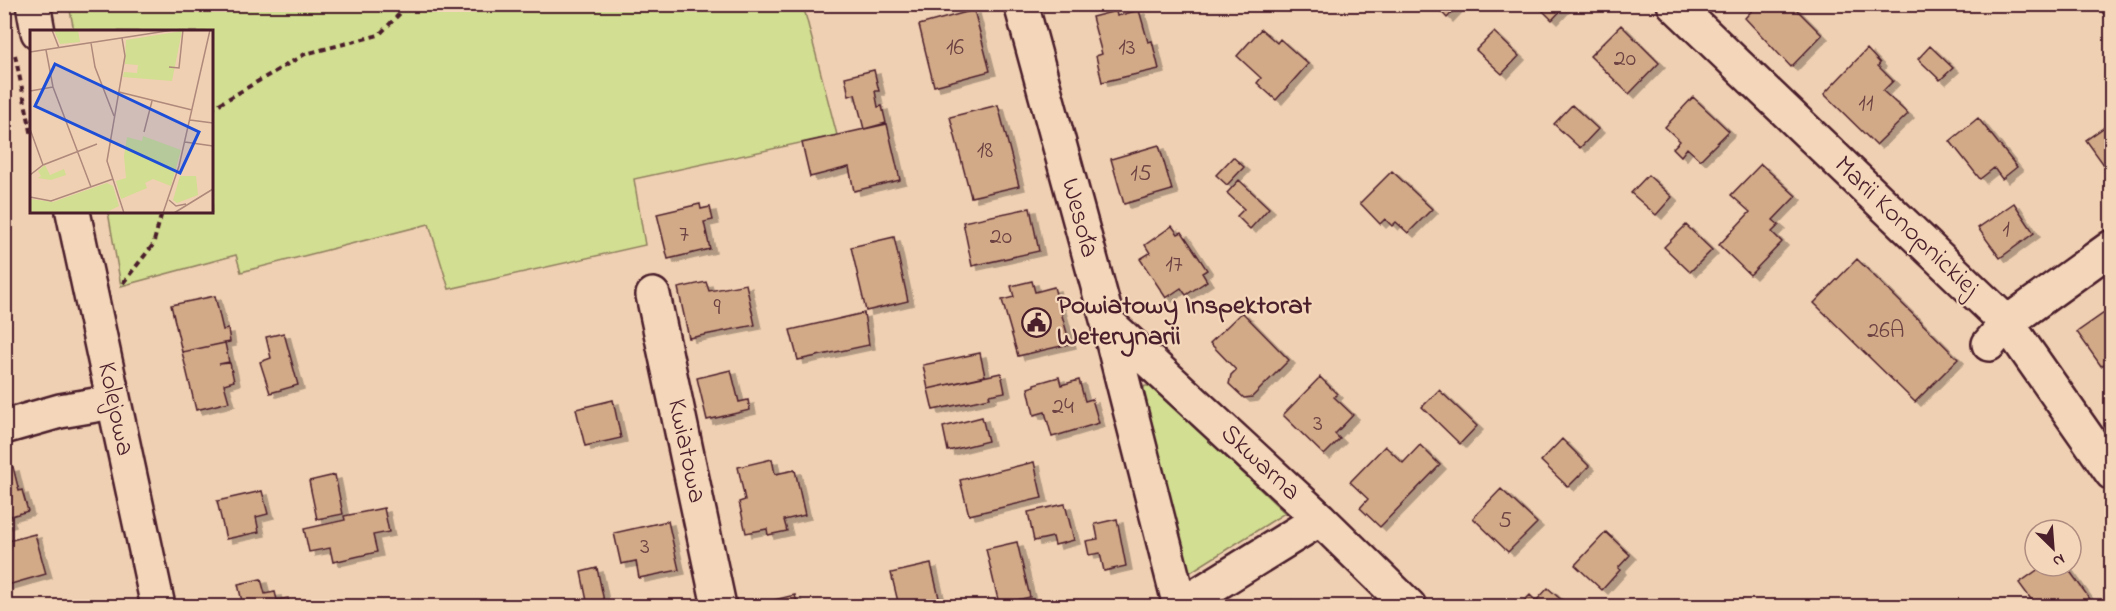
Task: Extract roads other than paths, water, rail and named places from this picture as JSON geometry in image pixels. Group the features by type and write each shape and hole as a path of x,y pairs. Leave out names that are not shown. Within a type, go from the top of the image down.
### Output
{"street":[{"path":"26,40 33,4"},
{"name":"Wesoła","path":"1021,4 1108,323 1180,606 1320,519"},
{"name":"Marii Konopnickiej","path":"1674,4 1998,334 2112,473"},
{"name":"Kolejowa","path":"73,213 158,606"},
{"path":"1998,334 2112,247"},
{"name":"Kwiatowa","path":"653,295 719,606"},
{"name":"Skwarna","path":"1108,323 1320,519 1409,606"},
{"path":"4,428 60,411 113,402"}],"place":[{"name":"Powiatowy Inspektorat Weterynarii","path":"1036,322"}]}
